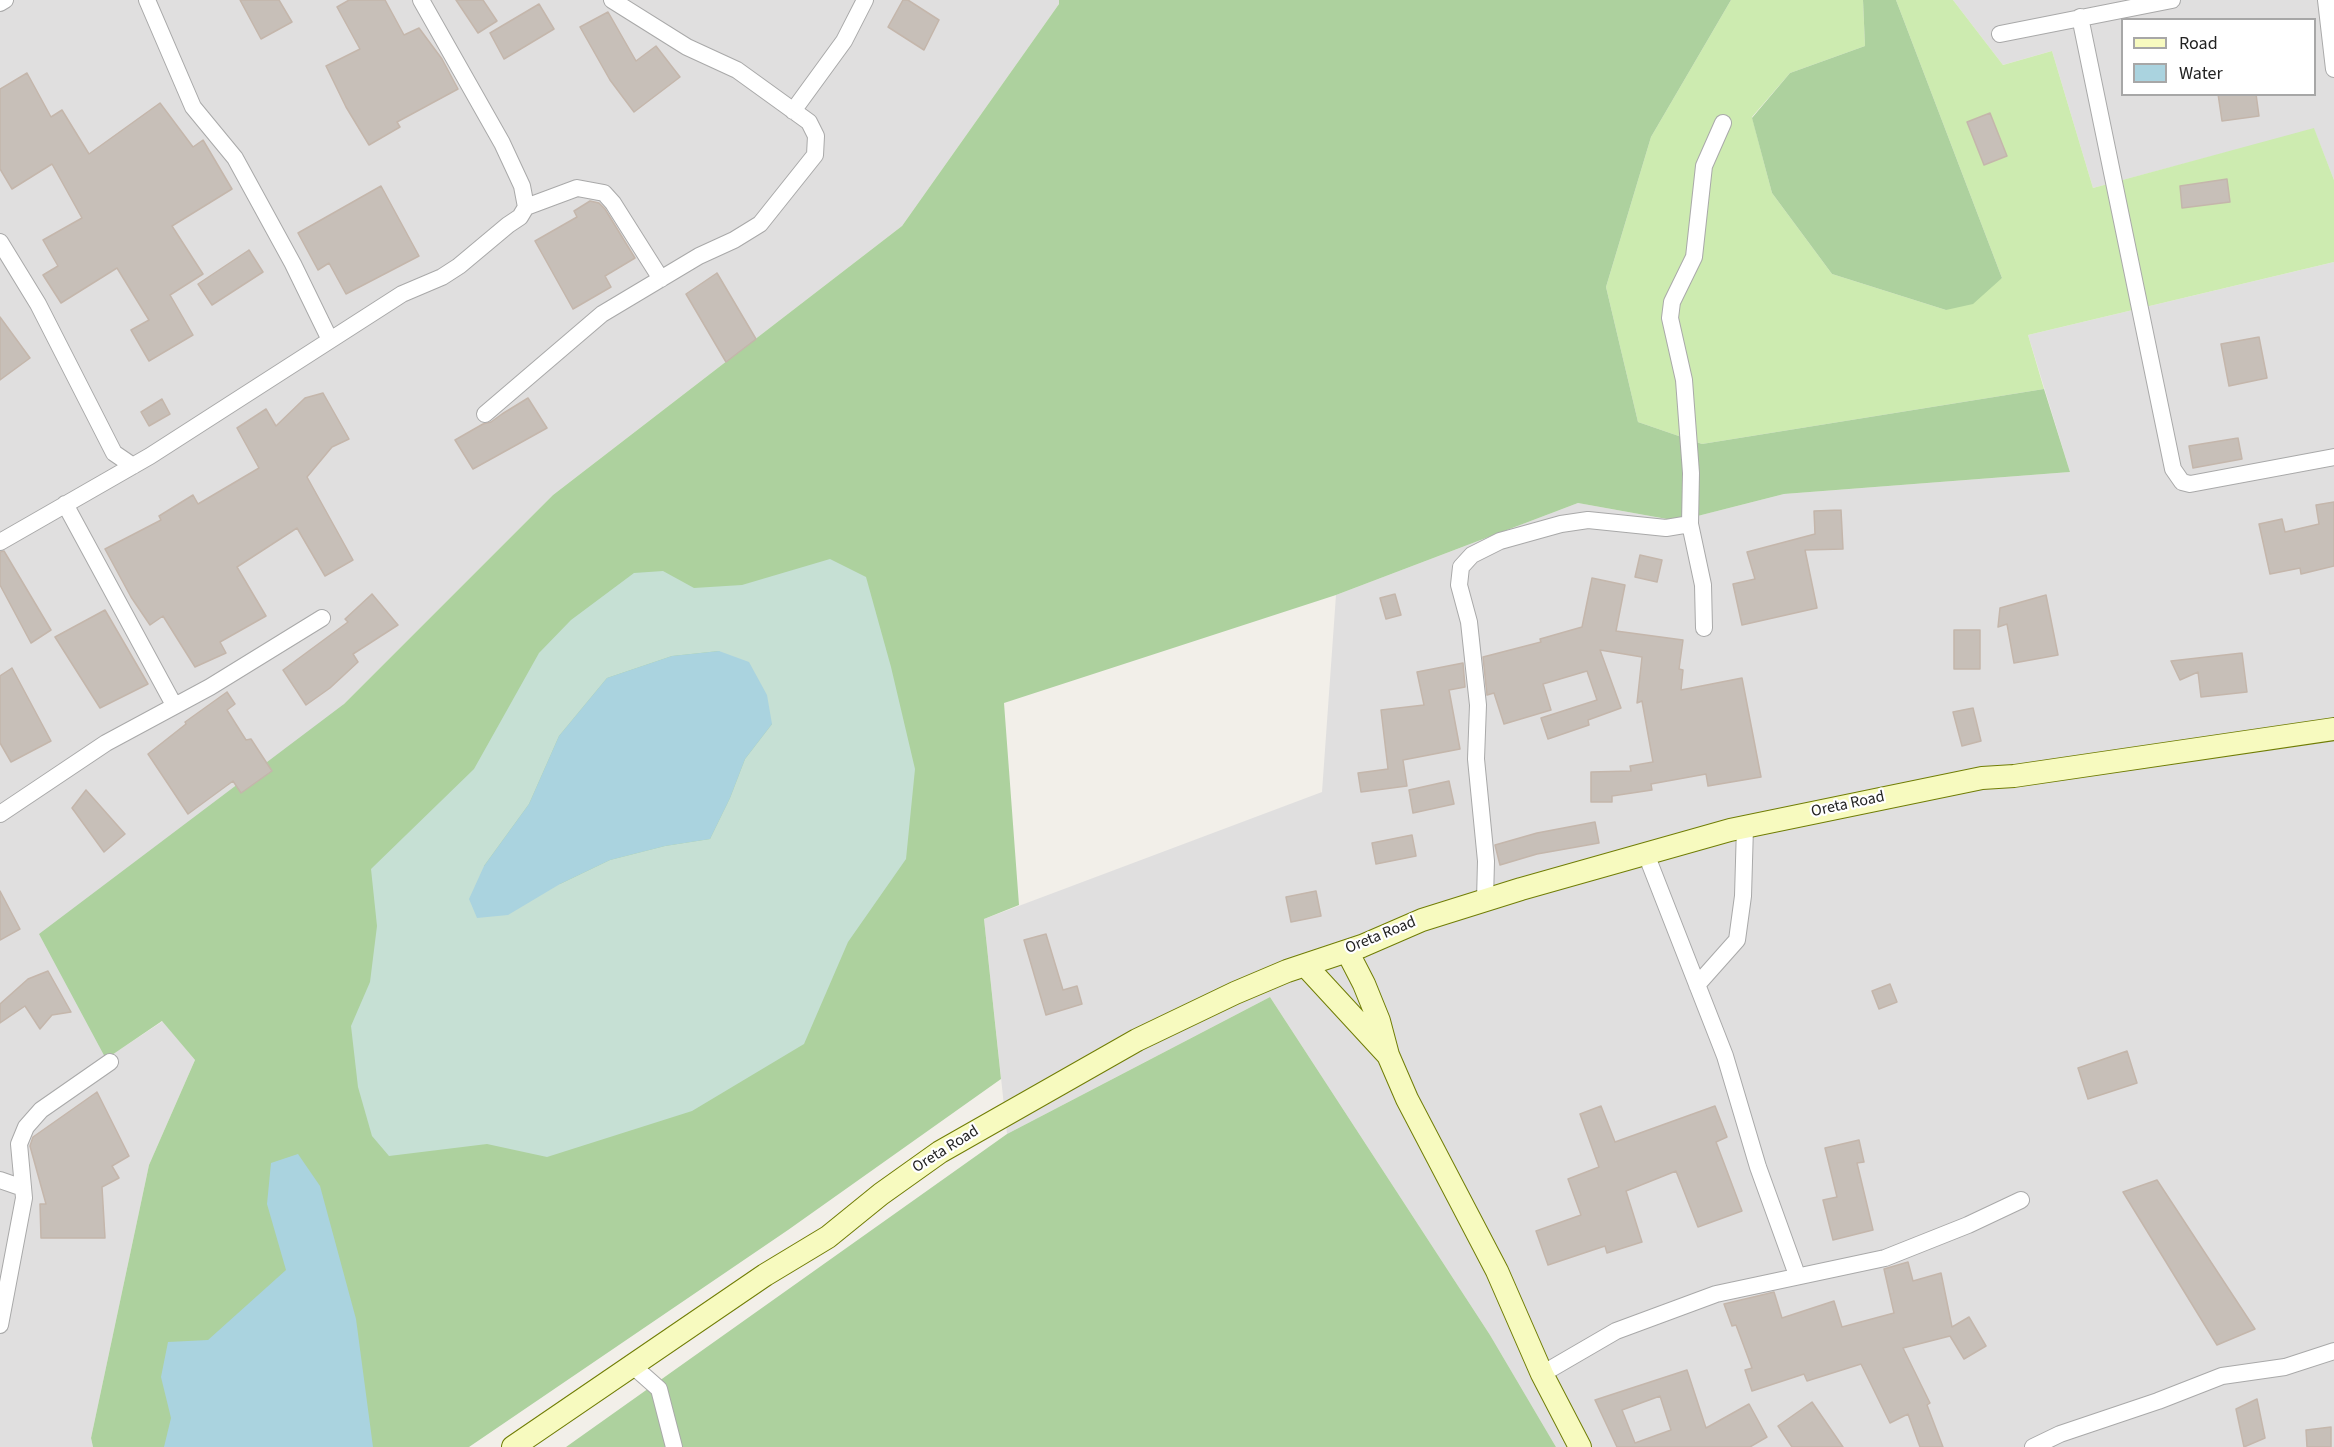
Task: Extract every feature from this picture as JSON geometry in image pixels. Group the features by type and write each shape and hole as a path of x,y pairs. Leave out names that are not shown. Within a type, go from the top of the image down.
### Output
{"street":[{"path":"0,3 5,0"},
{"path":"147,0 193,107 235,158 293,264 330,340"},
{"path":"0,542 133,466 402,294 442,277 520,217 525,207 522,186 502,142 421,0"},
{"path":"485,414 602,314 760,224 815,155 816,136 809,122 737,70 687,47 612,0"},
{"path":"793,111 844,41 865,0"},
{"path":"2000,34 2172,0"},
{"path":"2326,0 2334,69"},
{"path":"2080,17 2173,469 2182,482 2190,484 2334,457"},
{"path":"1704,628 1704,585 1690,524 1691,473 1684,380 1670,318 1672,302 1694,257 1704,166 1723,123"},
{"path":"525,207 577,188 604,193 613,203 661,279"},
{"path":"0,242 38,304 114,453 133,466"},
{"path":"107,481 114,453"},
{"path":"65,504 174,705"},
{"path":"1485,900 1486,861 1476,759 1478,705 1469,622 1459,585 1461,567 1472,555 1500,541 1561,524 1588,520 1666,528 1690,524"},
{"path":"0,814 106,744 210,687 322,618"},
{"name":"Oreta Road","path":"513,1447 765,1275 828,1238 881,1194 940,1152 1137,1040 1235,993 1305,965 1347,951 1422,920 1485,900 1745,827 1982,778 2014,776 2334,729"},
{"path":"1697,985 1737,940 1743,896 1745,827"},
{"path":"1647,854 1725,1056 1758,1167 1797,1275"},
{"path":"1347,951 1379,1021 1388,1055 1429,1142 1497,1271 1542,1374 1580,1447"},
{"path":"1305,965 1388,1055"},
{"path":"0,1325 24,1198 19,1144 26,1127 42,1110 110,1062"},
{"path":"0,1180 23,1188"},
{"path":"1542,1374 1616,1331 1716,1294 1886,1257 1968,1225 2021,1200"},
{"path":"2032,1447 2060,1434 2158,1401 2222,1376 2285,1367 2334,1351"},
{"path":"633,1366 659,1389 674,1447"}],"shaded area":[{"path":"0,0 1059,0 1059,4 902,226 553,495 344,704 107,1058 163,1021 195,1060 149,1165 91,1438 93,1447 0,1447"},
{"path":"1953,0 2334,0 2334,180 2314,129 2093,188 2052,51 2003,65"},
{"path":"2334,262 2334,1447 1556,1447 1490,1335 1270,997 1007,1134 984,919 1322,792 1336,595 1578,503 1678,521 1784,494 2070,472 2028,335"}],"green space":[{"path":"1059,0 1731,0 1651,137 1606,287 1638,422 1702,444 2044,389 2070,472 1784,494 1678,521 1578,503 1336,595 1004,703 1019,905 984,919 1001,1079 788,1230 469,1447 93,1447 91,1438 149,1165 195,1060 162,1021 106,1059 39,934 344,704 553,495 902,226 1059,4"},
{"path":"1731,0 1863,0 1865,46 1790,73 1752,117 1772,193 1832,274 1946,310 2002,278 1896,0 1953,0 2003,65 2052,51 2093,188 2314,128 2334,180 2334,262 2028,335 2044,389 1702,444 1638,422 1606,287 1651,137"},
{"path":"1863,0 1896,0 2002,278 1973,304 1946,310 1832,274 1772,193 1752,118 1790,73 1865,46"},
{"path":"830,559 866,577 891,667 915,769 906,859 848,942 804,1044 692,1111 547,1157 487,1144 389,1156 372,1136 358,1087 351,1026 370,982 377,926 371,869 474,769 539,653 571,620 634,573 663,571 694,588 742,585","holes":["719,651 772,724 745,759 730,798 710,839 665,846 610,860 560,884 484,866 529,804 559,736 607,678 672,656"]},
{"path":"1270,997 1490,1335 1556,1447 566,1447 1007,1134"}],"water":[{"path":"719,651 749,662 767,695 772,724 745,759 730,798 710,839 665,846 610,860 560,884 508,915 477,918 469,899 484,866 529,804 559,736 607,678 672,656"},
{"path":"298,1154 320,1186 356,1319 373,1447 164,1447 171,1418 161,1377 168,1342 208,1340 286,1270 267,1204 271,1163"}],"building":[{"path":"240,0 279,0 292,22 261,39"},
{"path":"349,0 385,0 404,35 419,28 442,59 458,89 397,122 400,127 369,145 346,107 326,66 360,49 337,7"},
{"path":"456,0 483,0 497,21 478,33"},
{"path":"903,0 908,0 939,20 924,50 888,27"},
{"path":"539,4 554,29 504,59 490,33"},
{"path":"608,12 636,61 656,46 680,77 634,112 610,80 580,27"},
{"path":"27,73 51,117 62,110 89,154 160,103 193,147 203,140 232,189 172,226 203,274 170,295 193,335 149,361 131,330 149,320 117,268 61,303 43,275 58,266 43,240 82,218 52,164 12,189 0,169 0,89"},
{"path":"2218,96 2256,96 2259,116 2222,121"},
{"path":"1990,113 2007,156 1984,165 1967,122"},
{"path":"2227,179 2230,202 2182,208 2180,186"},
{"path":"381,186 419,256 346,294 329,263 318,270 298,233"},
{"path":"590,201 599,203 605,209 635,258 605,276 611,287 573,309 535,241 577,217 574,211"},
{"path":"249,250 263,272 212,305 198,284"},
{"path":"717,273 756,339 726,362 686,294"},
{"path":"0,317 30,358 0,380"},
{"path":"2259,337 2267,378 2229,386 2221,344"},
{"path":"323,393 349,439 332,447 307,477 353,560 325,576 297,528 237,567 266,616 220,642 226,653 195,667 163,616 150,625 131,597 105,549 161,520 159,516 193,495 198,504 259,468 237,428 266,409 276,426 305,398"},
{"path":"528,398 547,428 473,469 455,440 491,422"},
{"path":"162,399 170,414 149,426 141,412"},
{"path":"2238,438 2242,459 2193,468 2189,446"},
{"path":"2334,502 2334,566 2301,574 2300,568 2270,574 2259,524 2282,519 2285,532 2319,524 2316,505"},
{"path":"1841,510 1843,549 1805,550 1817,608 1742,625 1733,584 1755,579 1747,552 1815,534 1814,511"},
{"path":"4,551 51,630 31,643 0,585 0,552"},
{"path":"1640,555 1662,560 1657,582 1635,577"},
{"path":"1592,578 1625,585 1616,631 1683,640 1679,669 1683,670 1681,690 1742,678 1761,777 1708,786 1706,774 1651,784 1652,790 1612,796 1612,802 1591,802 1591,772 1631,771 1630,766 1653,762 1642,701 1637,703 1642,657 1600,650 1621,708 1588,720 1589,725 1548,739 1541,718 1597,700 1587,671 1543,684 1551,710 1504,724 1494,693 1487,695 1483,657 1541,642 1540,639 1582,627"},
{"path":"372,594 398,625 353,654 358,662 330,688 306,705 283,670 348,622 345,619"},
{"path":"1395,594 1401,615 1386,619 1380,598"},
{"path":"2046,595 2058,655 2014,663 2007,624 1998,627 2000,608"},
{"path":"105,610 148,684 100,708 55,637"},
{"path":"1954,630 1980,630 1980,669 1954,669"},
{"path":"2242,653 2247,692 2201,697 2198,672 2180,680 2171,661"},
{"path":"1463,663 1465,687 1449,690 1460,749 1403,760 1407,786 1361,792 1358,773 1388,769 1381,710 1424,705 1417,672"},
{"path":"12,668 51,741 11,762 0,743 0,676"},
{"path":"227,692 235,704 227,710 246,740 251,739 272,771 241,793 233,781 188,814 148,754 186,724 185,722"},
{"path":"1973,708 1981,741 1962,746 1953,712"},
{"path":"1449,781 1454,804 1413,813 1409,790"},
{"path":"86,790 125,834 104,852 72,808"},
{"path":"1595,822 1599,843 1537,854 1500,865 1495,845 1537,833"},
{"path":"1412,835 1416,856 1376,864 1372,843"},
{"path":"0,891 20,929 0,940"},
{"path":"1316,891 1321,916 1291,922 1286,897"},
{"path":"1046,934 1063,990 1077,986 1082,1004 1046,1015 1024,940"},
{"path":"48,971 71,1012 52,1015 40,1029 25,1006 0,1023 0,1004 28,979"},
{"path":"1890,984 1897,1002 1879,1009 1872,991"},
{"path":"2127,1051 2137,1083 2088,1099 2078,1068"},
{"path":"97,1092 129,1156 112,1166 119,1178 102,1187 105,1238 41,1238 40,1204 46,1204 30,1146 33,1137"},
{"path":"1601,1106 1615,1142 1715,1106 1727,1137 1716,1142 1742,1211 1698,1227 1676,1171 1626,1191 1642,1242 1607,1253 1605,1246 1548,1265 1536,1231 1581,1215 1568,1179 1599,1167 1580,1114"},
{"path":"1859,1140 1864,1162 1857,1163 1873,1230 1833,1240 1823,1200 1837,1197 1825,1148"},
{"path":"2157,1180 2255,1329 2217,1345 2123,1192"},
{"path":"1908,1262 1913,1281 1941,1273 1952,1327 1969,1317 1986,1346 1964,1359 1950,1336 1903,1348 1930,1403 1927,1405 1943,1447 1920,1447 1908,1414 1890,1423 1861,1364 1807,1381 1804,1374 1752,1391 1745,1370 1752,1368 1736,1325 1732,1326 1724,1304 1774,1292 1782,1318 1834,1301 1842,1327 1894,1313 1884,1269"},
{"path":"1687,1370 1706,1428 1749,1404 1767,1437 1750,1447 1617,1447 1595,1400","holes":["1660,1396 1671,1430 1635,1443 1622,1410"]},
{"path":"2257,1399 2265,1438 2244,1447 2236,1409"},
{"path":"1812,1402 1843,1447 1792,1447 1778,1426"},
{"path":"2331,1427 2331,1447 2307,1447 2306,1430"}]}
